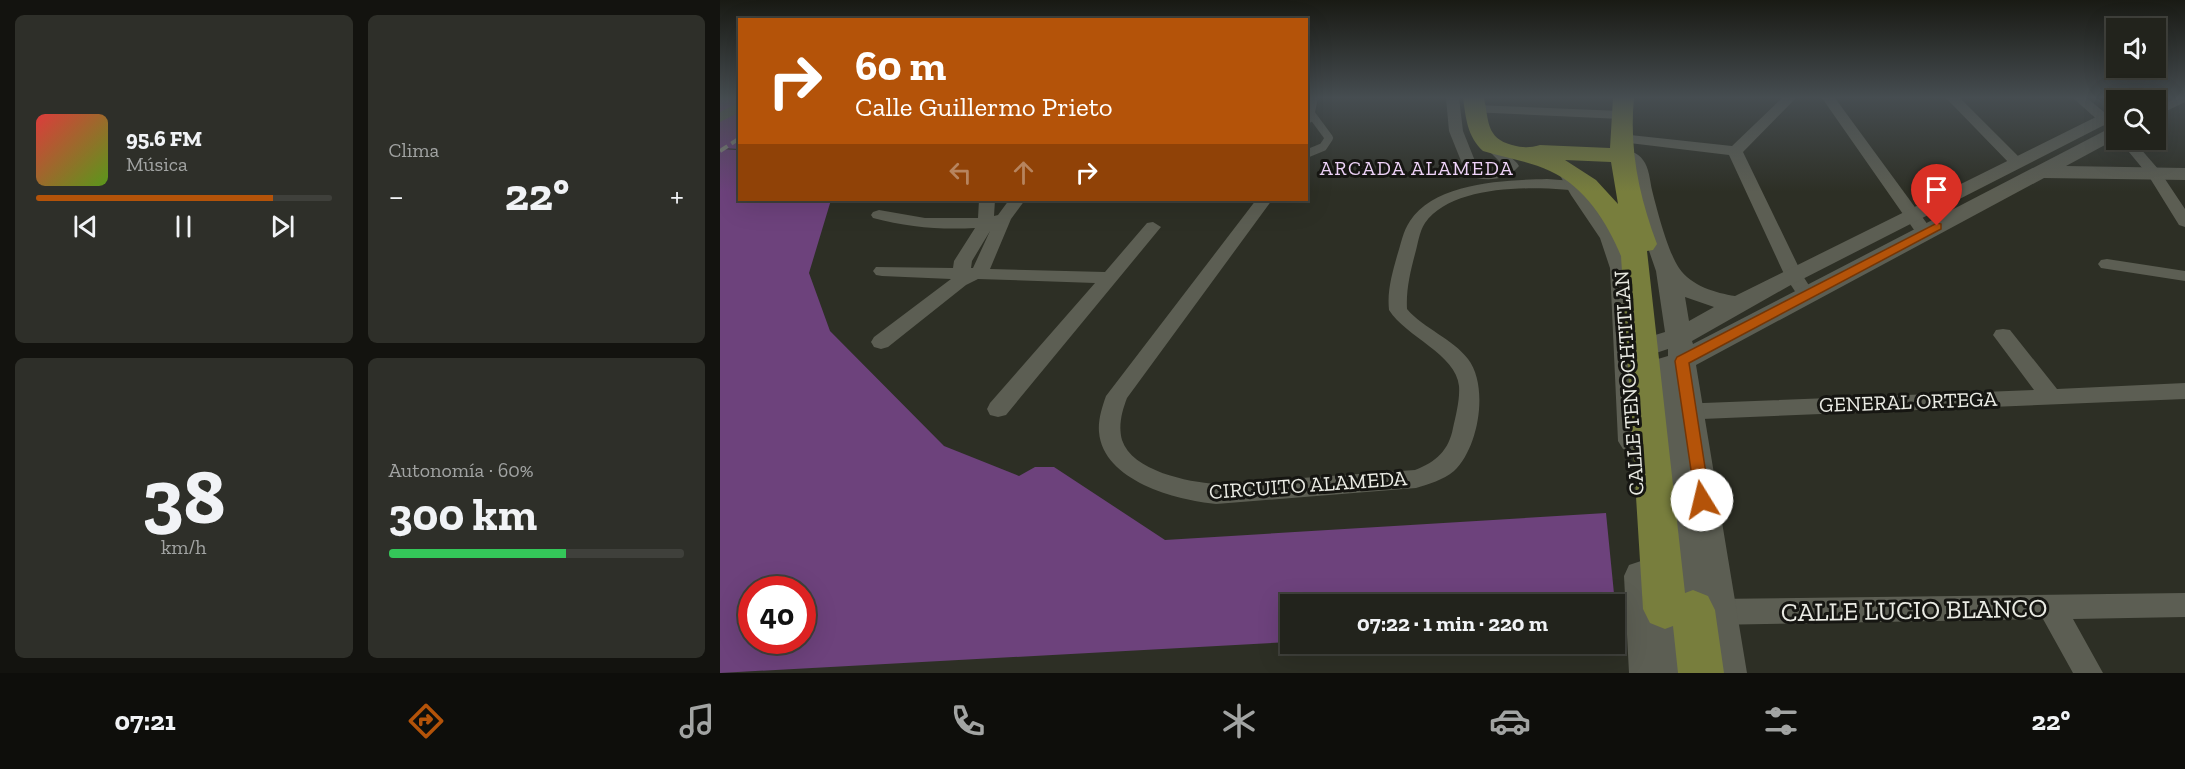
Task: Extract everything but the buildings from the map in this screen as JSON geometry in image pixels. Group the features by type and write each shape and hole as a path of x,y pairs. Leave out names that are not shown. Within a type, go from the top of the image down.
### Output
{"main road":[{"path":"1480,129 1482,137 1504,154 1572,172 1627,235 1635,256 1654,276"},
{"name":"CALLE TENOCHTITLAN","path":"1622,129 1621,147 1634,218 1654,276 1680,611"},
{"path":"1572,172 1621,147"},
{"path":"1680,611 1701,673"}],"street":[{"path":"1456,129 1472,172 1492,176 1502,173 1504,154"},
{"path":"1621,147 1735,151 1757,129"},
{"path":"1850,129 1918,224"},
{"path":"1983,129 2016,162 2040,172 2185,174"},
{"path":"1627,365 1680,349 1806,295 2016,162 2098,129"},
{"path":"1680,349 1737,304 1794,276 2040,172 2104,129"},
{"path":"2134,150 2154,173 2185,222"},
{"path":"1735,151 1794,276 1806,295"},
{"path":"1504,154 1534,183"},
{"name":"CIRCUITO ALAMEDA","path":"1454,198 1472,172"},
{"name":"CIRCUITO ALAMEDA","path":"1263,201 1117,396 1112,409 1109,424 1113,446 1137,470 1158,482 1194,492 1217,494 1416,479 1433,474 1449,464 1458,453 1462,436 1469,379 1463,366 1454,356 1409,324 1398,310 1403,264 1417,222 1436,206 1454,198 1497,186 1534,183 1572,172"},
{"name":"CALLE TENOCHTITLAN","path":"1572,172 1618,248 1622,268 1631,414 1680,611"},
{"path":"881,342 960,277 963,261 986,223 987,201"},
{"path":"980,272 1003,219 1016,201"},
{"path":"879,215 906,222 986,223 1003,219"},
{"path":"998,409 1153,226"},
{"path":"2107,264 2185,276"},
{"path":"882,271 960,277 980,272 1110,278"},
{"path":"1654,276 1707,299 1737,304"},
{"name":"CALLE TENOCHTITLAN","path":"1654,276 1680,349 1688,411 1680,611"},
{"path":"2003,335 2051,396"},
{"name":"GENERAL ORTEGA","path":"1631,414 2185,391"},
{"name":"CALLE LUCIO BLANCO","path":"1680,611 2052,609 2185,605"},
{"path":"2052,609 2089,673"},
{"path":"1648,673 1680,611"},
{"path":"1672,673 1680,611"},
{"path":"1680,611 1728,673"}],"lane":[{"path":"1308,153 1327,145 1329,138 1323,129"}],"shaded area":[{"path":"720,129 738,129 738,149 720,148"},
{"path":"720,149 738,150 738,201 831,201 809,273 830,331 944,446 1019,476 1035,467 1054,467 1165,540 1606,513 1614,594 1280,594 1280,643 720,673"}],"railway":[{"path":"720,151 738,139"}],"district":[{"name":"ARCADA ALAMEDA","path":"1417,168"}],"route":[{"path":"1702,500 1682,361 1937,226"}]}
